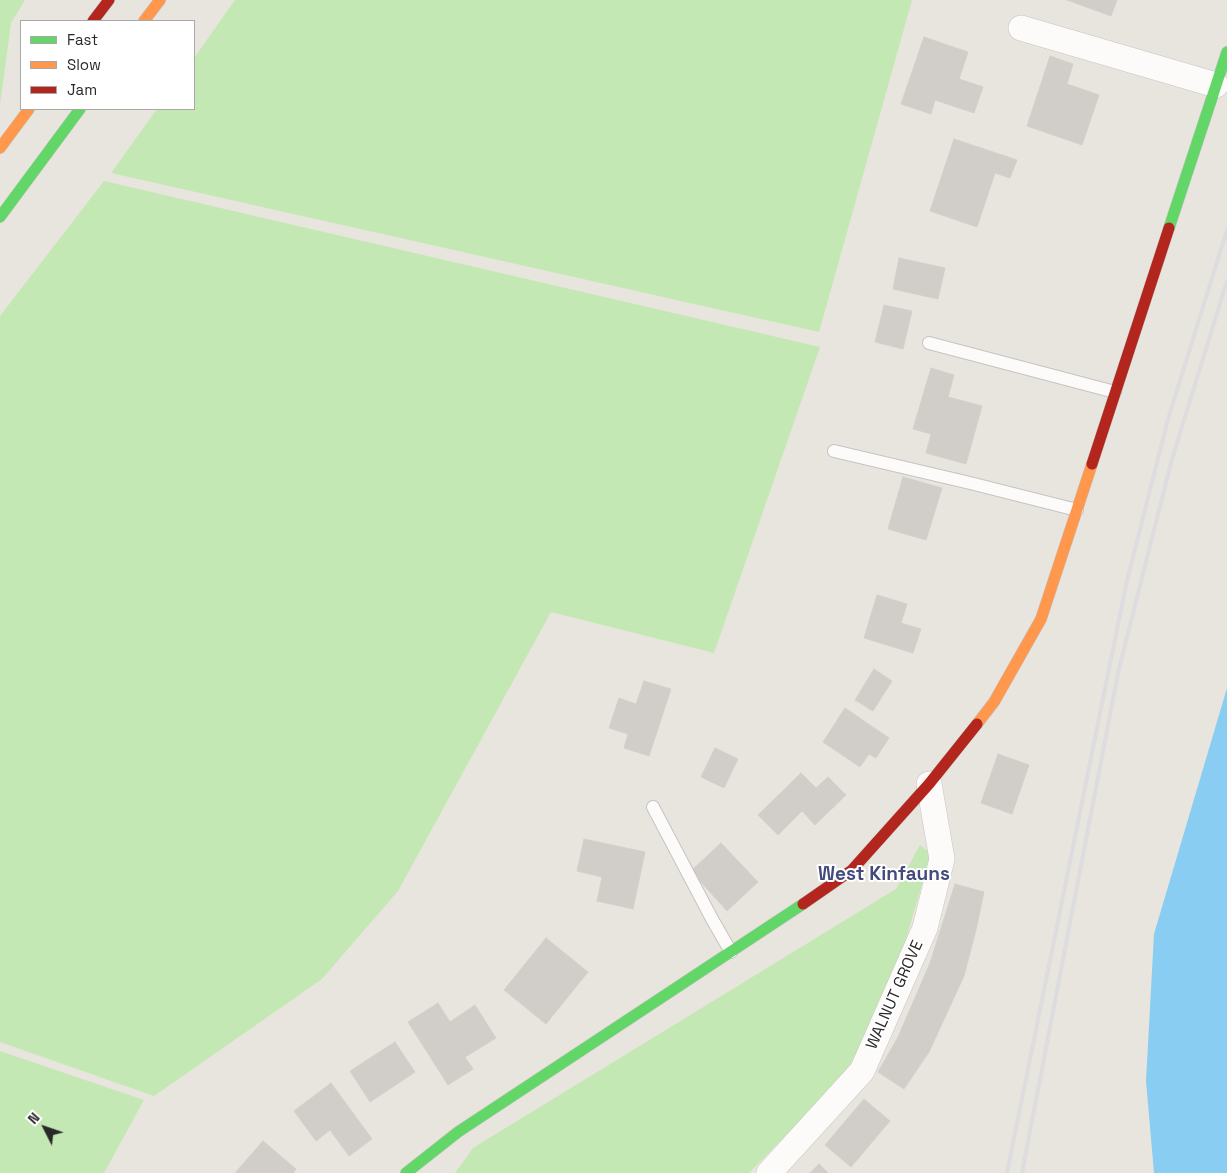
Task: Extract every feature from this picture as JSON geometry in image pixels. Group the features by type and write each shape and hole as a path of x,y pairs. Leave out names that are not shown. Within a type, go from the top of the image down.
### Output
{"main road":[{"path":"94,20 108,0"},
{"path":"145,20 160,0"},
{"path":"406,1173 458,1132 852,870 929,784 994,702 1041,619 1227,52"},
{"path":"0,148 28,110"},
{"path":"0,217 79,110"}],"street":[{"path":"1021,28 1216,85"},
{"name":"WALNUT GROVE","path":"769,1173 862,1071 925,928 942,859 929,784"}],"lane":[{"path":"929,343 1116,392"},
{"path":"834,451 1077,510"},
{"path":"654,807 731,952"}],"green space":[{"path":"0,0 25,0 11,23 0,105"},
{"path":"235,0 912,0 819,332 111,173 156,110 195,110 195,57"},
{"path":"104,181 820,347 714,653 551,612 398,891 322,979 154,1096 0,1042 0,316"},
{"path":"920,845 931,854 888,1000 842,1078 749,1173 455,1173 473,1148 896,889"},
{"path":"0,1051 144,1100 104,1173 0,1173"}],"water":[{"path":"1227,688 1227,1173 1154,1173 1146,1081 1154,934"}],"building":[{"path":"1067,0 1117,0 1111,16"},
{"path":"924,37 968,52 959,79 983,87 974,113 935,100 931,114 901,104"},
{"path":"1050,56 1073,64 1067,84 1099,95 1082,145 1027,126"},
{"path":"954,139 1017,160 1010,178 995,173 977,227 930,211"},
{"path":"899,258 945,268 938,299 893,289"},
{"path":"884,305 912,311 903,349 875,342"},
{"path":"931,368 954,375 948,397 982,406 966,464 926,453 931,434 913,429"},
{"path":"903,477 942,488 926,540 888,529"},
{"path":"877,595 907,604 901,623 921,629 913,653 864,638"},
{"path":"874,669 892,681 873,711 855,700"},
{"path":"644,681 671,689 649,756 624,748 628,734 609,728 619,698 636,704"},
{"path":"845,708 889,738 876,758 869,754 860,767 823,742"},
{"path":"715,748 738,759 724,788 701,777"},
{"path":"998,754 1029,765 1012,814 981,803"},
{"path":"801,773 816,788 828,777 846,795 815,825 802,811 778,835 758,815"},
{"path":"584,839 645,852 633,909 597,901 602,877 577,871"},
{"path":"721,843 758,882 727,911 691,871"},
{"path":"955,884 984,892 976,930 964,976 929,1052 904,1089 878,1072 898,1037 930,963"},
{"path":"546,938 588,972 546,1024 504,990"},
{"path":"438,1003 450,1022 475,1005 496,1038 465,1057 473,1069 448,1085 408,1022"},
{"path":"395,1042 415,1072 370,1102 350,1071"},
{"path":"331,1083 372,1139 349,1156 330,1130 316,1141 294,1111"},
{"path":"864,1099 890,1121 851,1167 825,1145"},
{"path":"263,1141 296,1169 293,1173 235,1173"},
{"path":"819,1164 828,1173 810,1173"}],"railway":[{"path":"1007,1173 1126,585 1168,419 1227,230"},
{"path":"1022,1173 1118,673 1172,459 1227,281"}],"traffic: fast":[{"path":"1169,228 1227,52"},
{"path":"0,217 79,110"},
{"path":"406,1173 458,1132 803,904"}],"traffic: slow":[{"path":"145,20 160,0"},
{"path":"0,148 28,110"},
{"path":"977,724 994,702 1041,619 1092,464"}],"traffic: jam":[{"path":"94,20 109,0"},
{"path":"1092,464 1169,228"},
{"path":"803,904 852,870 929,784 977,724"}],"district":[{"name":"West Kinfauns","path":"884,875"}]}
